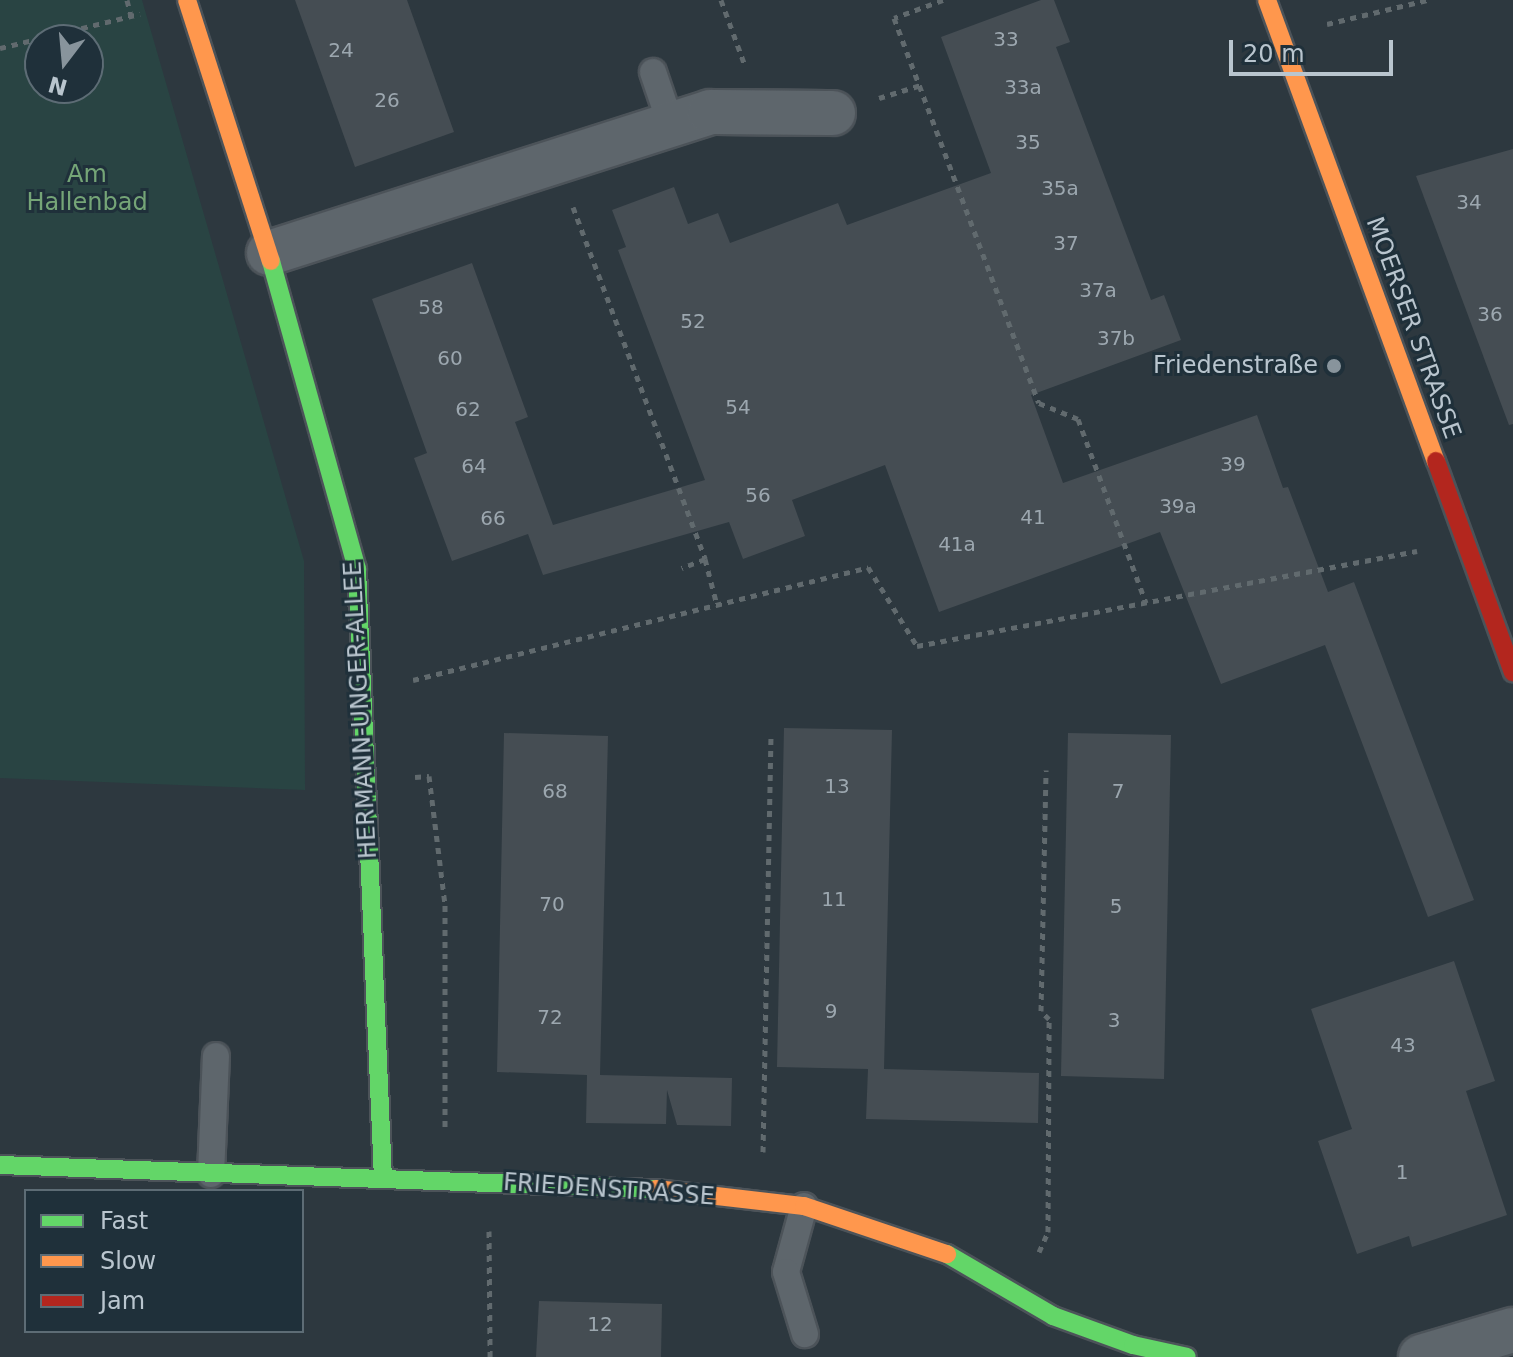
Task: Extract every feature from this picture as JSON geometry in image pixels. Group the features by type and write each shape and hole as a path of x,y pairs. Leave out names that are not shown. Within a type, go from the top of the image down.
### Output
{"street":[{"name":"MOERSER STRASSE","path":"1267,0 1513,672"},
{"name":"HERMANN-UNGER-ALLEE","path":"187,1 269,253 357,569 383,1178"},
{"path":"269,253 710,112 833,113"},
{"name":"FRIEDENSTRASSE","path":"0,1165 657,1189 804,1206 936,1248 1053,1316 1114,1338 1187,1357"},
{"path":"1421,1357 1513,1330"}],"lane":[{"path":"653,72 671,125"},
{"path":"211,1174 216,1056"},
{"path":"804,1206 786,1272 805,1334"}],"path":[{"path":"127,0 131,16"},
{"path":"721,0 762,112"},
{"path":"943,0 894,18 1039,403 1078,419 1146,603"},
{"path":"1280,36 1427,0"},
{"path":"0,48 187,1"},
{"path":"556,161 705,559 717,605"},
{"path":"362,687 391,686 868,567 917,646 1388,560 1464,538"},
{"path":"682,568 705,559"},
{"path":"762,1201 771,736"},
{"path":"1020,1297 1048,1232 1049,1019 1041,1011 1046,770"},
{"path":"366,779 429,776 445,905 445,1180"},
{"path":"489,1182 490,1357"}],"green space":[{"name":"Am Hallenbad","path":"0,0 142,0 304,561 305,790 0,778"}],"building":[{"path":"295,0 407,0 454,132 355,167"},
{"path":"1041,0 1054,0 1070,42 1056,47 1151,300 1164,295 1181,340 1031,395 1063,483 1257,415 1283,488 1288,487 1328,592 1354,582 1474,900 1428,917 1325,645 1221,684 1160,532 939,612 885,465 792,500 805,536 743,559 729,522 543,575 528,534 452,561 414,458 427,453 372,299 472,263 528,417 515,422 553,525 705,480 618,250 626,247 612,210 674,187 688,224 718,213 730,243 838,203 847,225 991,173 941,37"},
{"path":"1513,149 1513,424 1509,425 1416,176"},
{"path":"784,728 892,730 884,1069 1039,1073 1038,1123 866,1119 868,1069 777,1067"},
{"path":"504,733 608,736 600,1075 732,1078 731,1126 677,1125 667,1090 666,1124 586,1123 587,1075 497,1072"},
{"path":"1068,733 1171,735 1164,1079 1061,1076"},
{"path":"1454,961 1495,1081 1466,1091 1507,1215 1412,1247 1409,1236 1357,1254 1318,1141 1352,1129 1311,1009"},
{"path":"539,1301 662,1304 661,1357 536,1357"}],"traffic: fast":[{"path":"271,261 357,569 383,1178"},
{"path":"0,1165 656,1189"},
{"path":"947,1254 1053,1316 1133,1345 1187,1357"}],"traffic: slow":[{"path":"187,0 271,261"},
{"path":"1267,0 1436,461"},
{"path":"656,1189 804,1206 947,1254"}],"traffic: jam":[{"path":"1436,461 1513,672"}],"place":[{"name":"Friedenstraße","path":"1334,366"}]}
